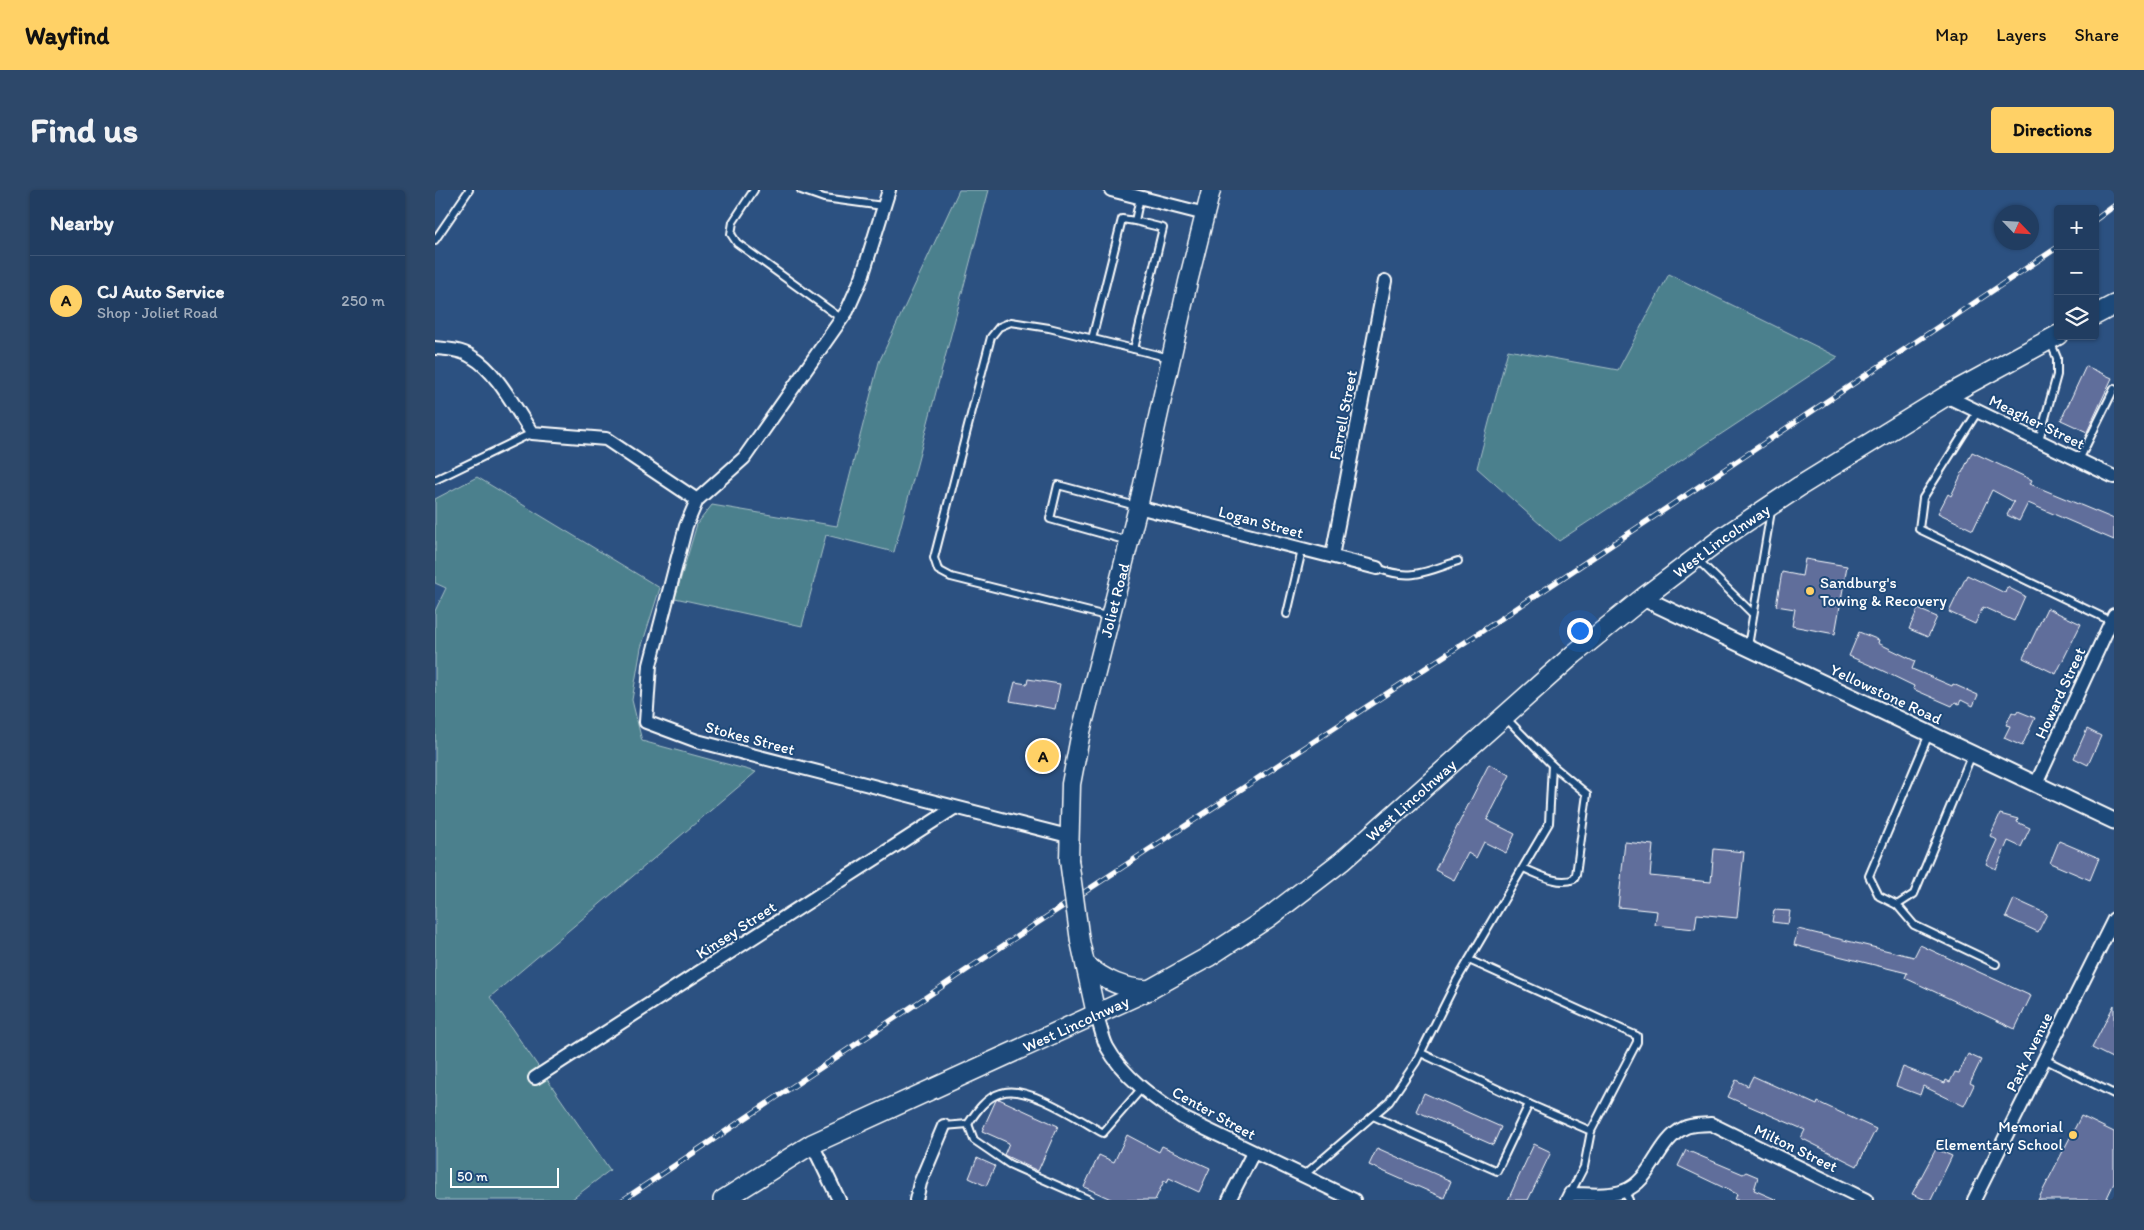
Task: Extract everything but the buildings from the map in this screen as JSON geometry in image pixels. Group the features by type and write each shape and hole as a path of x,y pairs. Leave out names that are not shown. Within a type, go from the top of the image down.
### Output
{"main road":[{"name":"Joliet Road","path":"1097,1014 1080,941 1069,860 1068,836 1071,784 1081,732 1138,507 1211,190"},
{"name":"West Lincolnway","path":"733,1198 812,1144 1149,990 1208,957 1261,922 1342,861 1574,654 1696,558 1773,504 1946,396 2053,337"},
{"path":"1085,965 1109,981 1134,989 1149,990"}],"street":[{"path":"435,348 449,349 472,356 490,371 531,433 606,440 697,500 744,458 842,319 862,277 889,190"},
{"path":"1111,190 1205,214"},
{"name":"Farrell Street","path":"1332,556 1385,281"},
{"name":"Meagher Street","path":"1946,396 2114,477"},
{"name":"Stokes Street","path":"697,500 686,526 651,665 646,722 697,741 1068,836"},
{"name":"Logan Street","path":"1138,507 1377,568"},
{"name":"Yellowstone Road","path":"1643,598 2114,821"},
{"name":"Howard Street","path":"2036,784 2113,618"},
{"name":"Kinsey Street","path":"535,1078 954,808"},
{"name":"Park Avenue","path":"1974,1200 2114,919"},
{"name":"Center Street","path":"1097,1014 1107,1046 1127,1076 1183,1118 1354,1200"},
{"name":"Milton Street","path":"1627,1195 1644,1177 1669,1139 1685,1127 1711,1124 1866,1200"},
{"path":"916,1200 920,1183 944,1126"},
{"path":"812,1144 839,1200"},
{"path":"1229,1200 1253,1153"},
{"path":"1568,1197 1606,1194 1627,1195"}],"lane":[{"path":"435,240 469,190"},
{"path":"754,190 733,222 731,234 737,244 842,319"},
{"path":"801,190 824,198 883,206"},
{"path":"1135,221 1140,197"},
{"path":"1092,339 1122,219 1163,228 1134,350"},
{"path":"1110,618 951,577 938,570 935,558 991,337 999,327 1011,322 1049,328 1171,359"},
{"path":"2039,440 2057,375 2057,358 2053,337"},
{"path":"2079,460 2114,388"},
{"path":"1978,411 1923,498 1919,529 2113,618"},
{"path":"435,480 531,433"},
{"path":"1129,541 1050,519 1058,485 1138,507"},
{"path":"1748,648 1773,504"},
{"path":"1287,614 1302,550"},
{"path":"1696,558 1753,614"},
{"path":"1377,568 1393,574 1414,576 1457,561"},
{"path":"1505,717 1552,765 1587,794 1574,879 1561,882 1523,868"},
{"path":"1930,734 1869,876 1879,896 1897,905 1914,925 1996,964"},
{"path":"1897,905 1914,894 1971,754"},
{"path":"1303,1176 1389,1102 1421,1053 1457,980 1549,823 1552,765"},
{"path":"1469,960 1637,1036 1637,1042 1591,1131 1584,1167 1568,1197"},
{"path":"1421,1053 1591,1131"},
{"path":"2044,1060 2114,1094"},
{"path":"968,1124 976,1111 987,1101 1001,1092 1009,1092 1035,1096 1103,1133 1142,1088"},
{"path":"1373,1116 1497,1171 1529,1104"},
{"path":"944,1126 968,1124"},
{"path":"968,1124 974,1140 1009,1164 1090,1200"}],"green space":[{"path":"959,190 989,190 894,552 826,535 802,626 675,598 697,524 712,505 837,526 879,362"},
{"path":"1669,274 1838,357 1559,541 1477,468 1508,350 1618,370"},
{"path":"477,477 660,588 641,648 632,700 642,741 756,772 490,997 610,1170 571,1200 435,1200 435,611 446,588 435,583 435,499"}],"railway":[{"path":"2099,217 2114,206"},
{"path":"623,1200 1016,937 1505,616 2054,250"}],"place":[{"name":"Sandburg's Towing & Recovery","path":"1810,591"},
{"name":"CJ Auto Service","path":"1043,756"},
{"name":"Memorial Elementary School","path":"2073,1135"}]}
